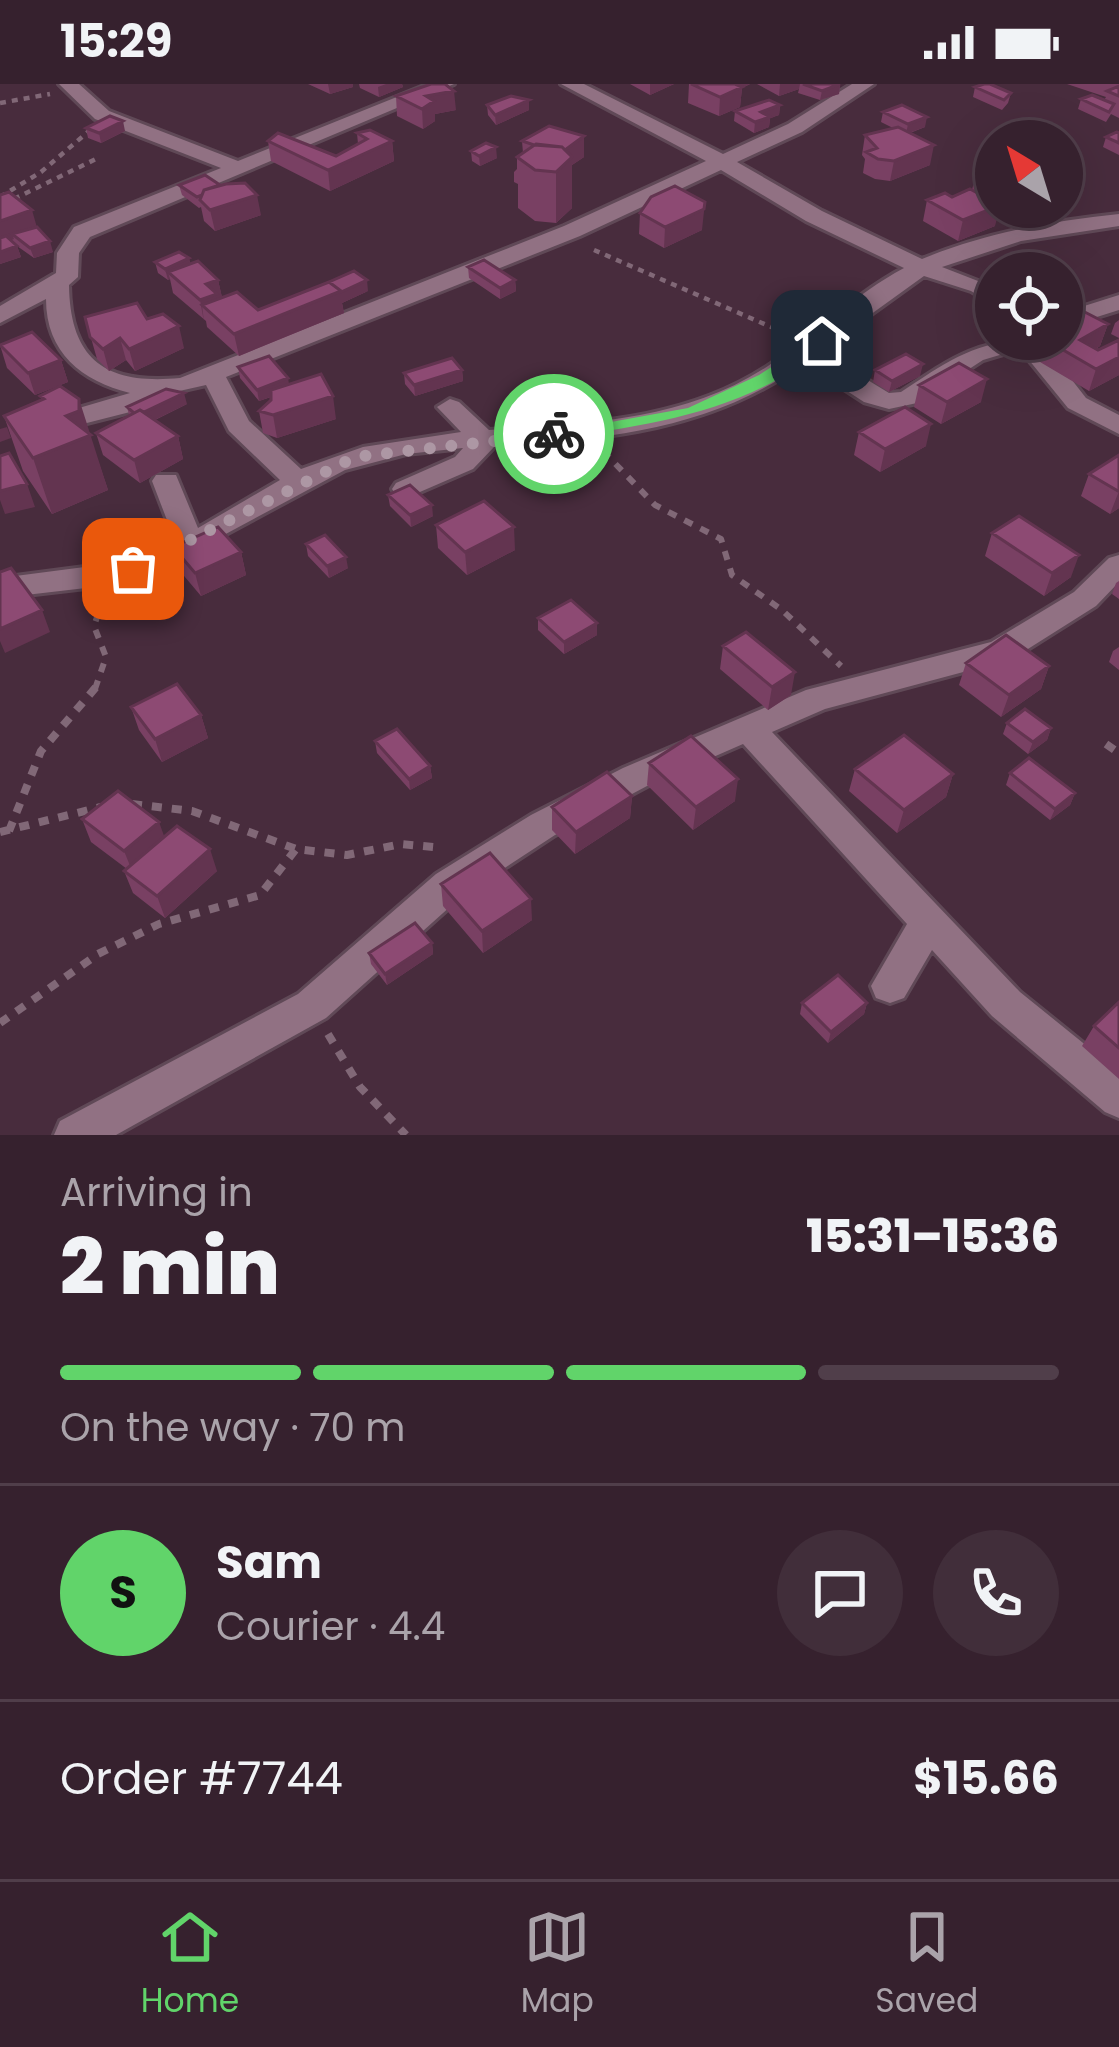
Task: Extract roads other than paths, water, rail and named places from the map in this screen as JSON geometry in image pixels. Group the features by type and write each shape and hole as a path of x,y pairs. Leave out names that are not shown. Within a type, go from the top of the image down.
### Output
{"street":[{"path":"0,316 46,294 58,279 67,277 68,253 82,232 233,166 445,84"},
{"path":"571,84 721,160 814,216 920,267 954,274 975,286"},
{"path":"71,419 124,406 156,390 212,374 564,234 795,128 858,85"},
{"path":"71,87 103,115 233,166"},
{"path":"0,588 133,569 299,483 382,451 584,431 692,412 811,350 872,298 920,267 1033,233 1119,220"},
{"path":"58,279 67,347 75,358 102,379 156,390"},
{"path":"1083,314 1119,302"},
{"path":"811,350 873,397 890,401 908,398 975,356"},
{"path":"1043,360 1077,403 1119,426"},
{"path":"212,374 238,425 299,483"},
{"path":"450,407 484,441"},
{"path":"406,489 464,463 484,441"},
{"path":"166,481 190,543"},
{"path":"75,1135 312,1006 449,885 635,777 861,686 1001,651 1085,599 1119,565"},
{"path":"749,729 1006,1004 1119,1098"},
{"path":"890,986 930,919"}]}
